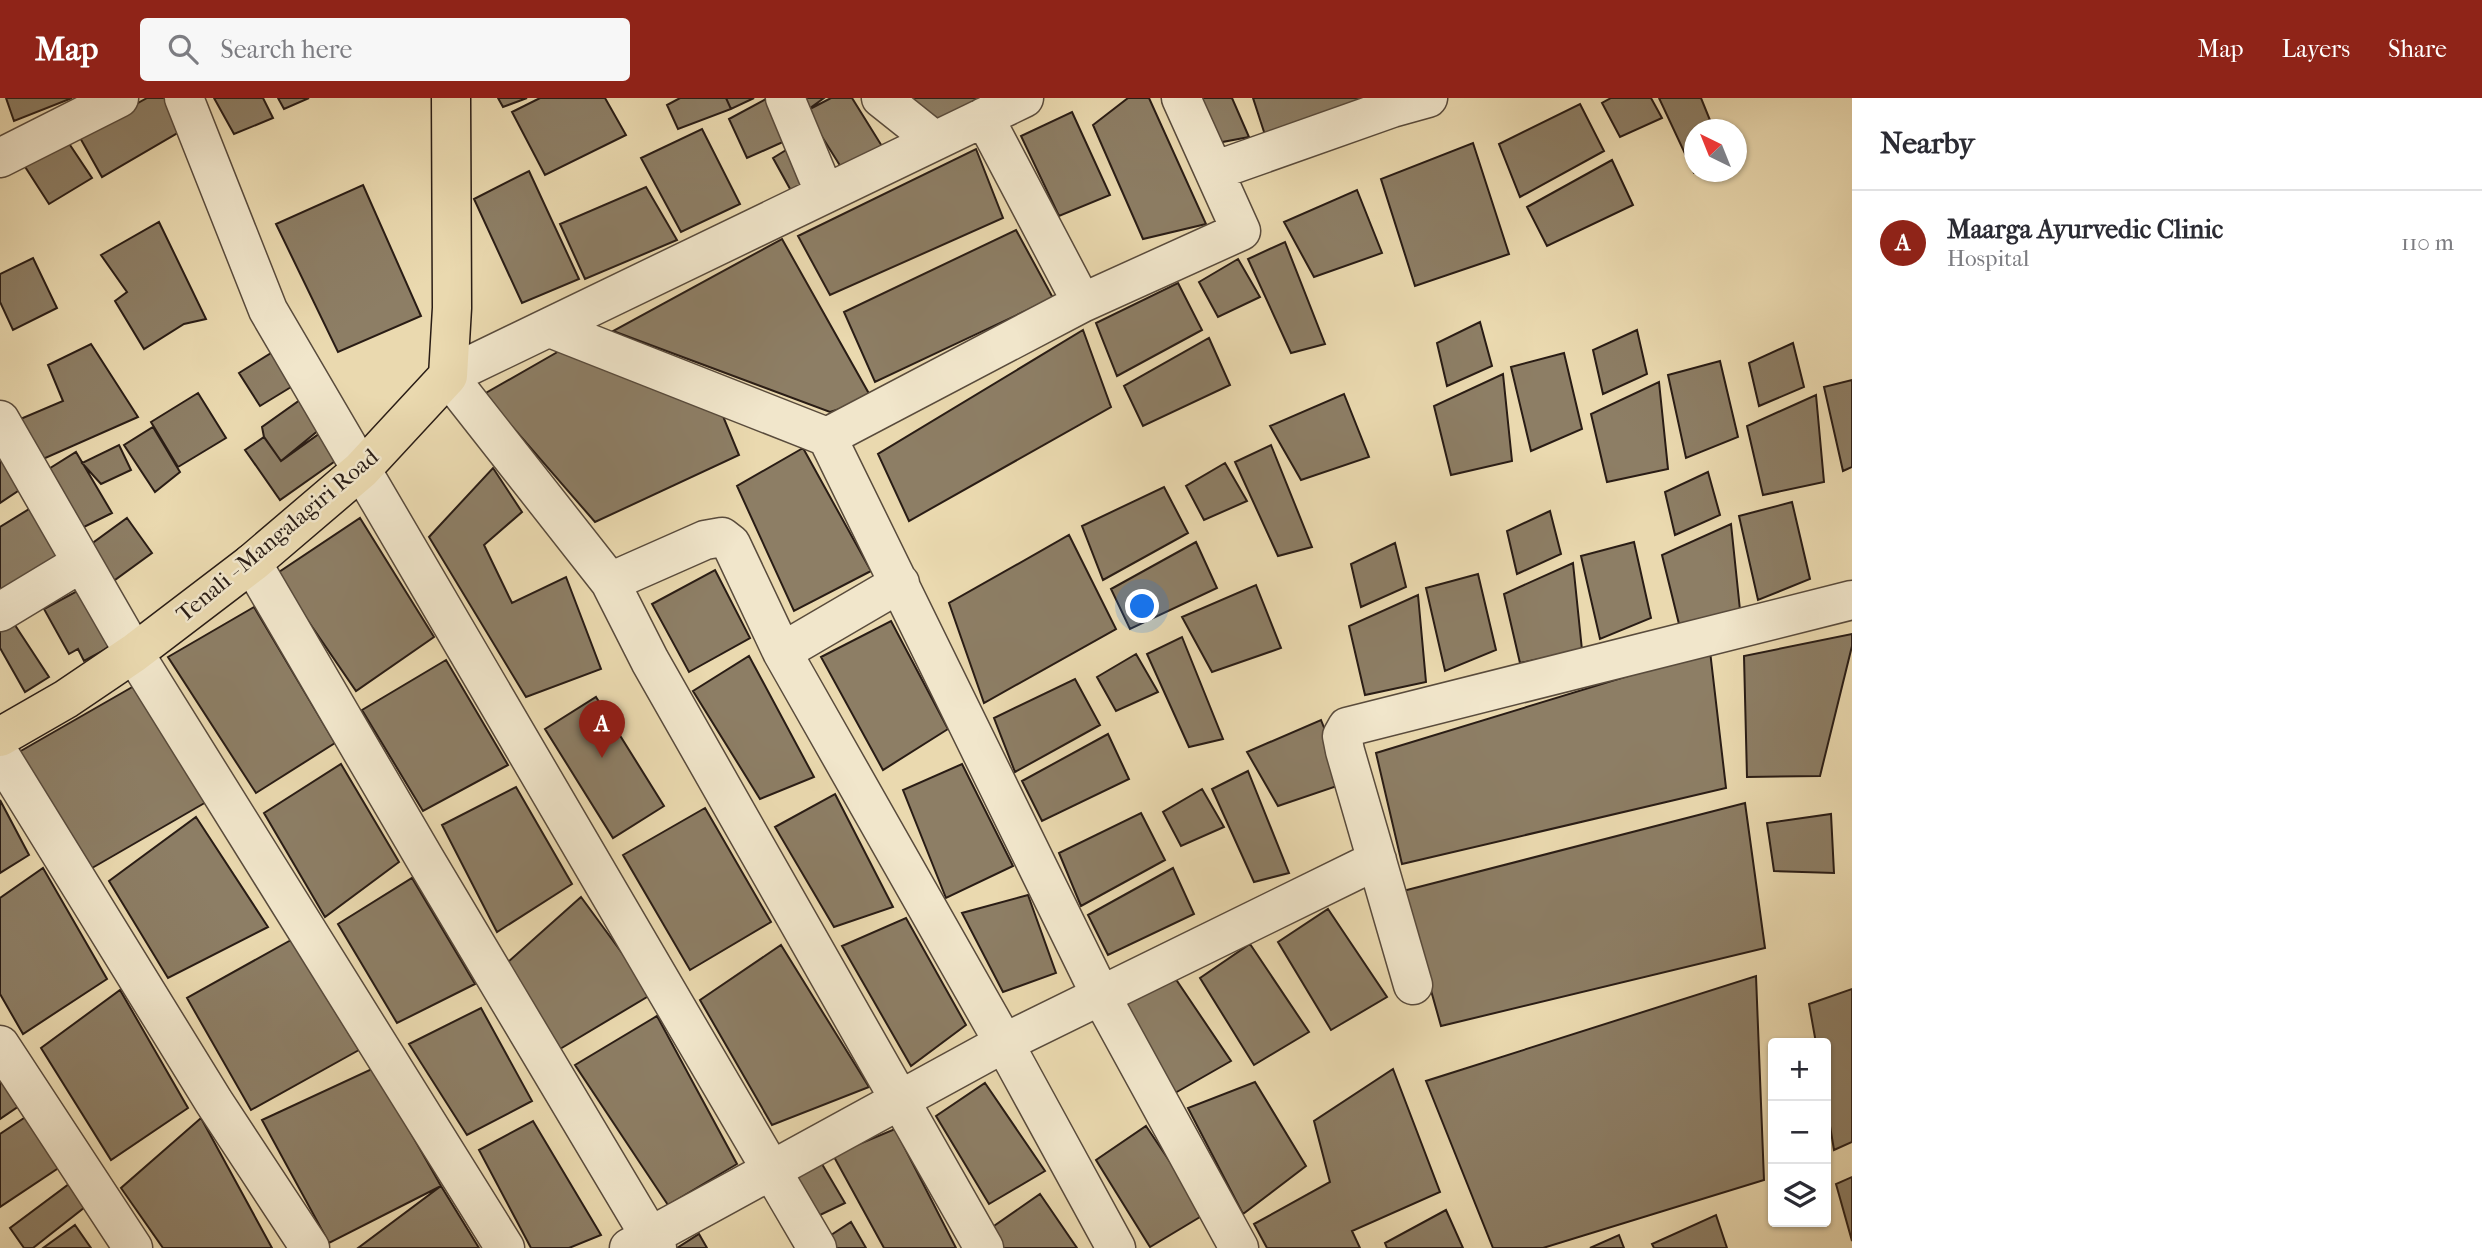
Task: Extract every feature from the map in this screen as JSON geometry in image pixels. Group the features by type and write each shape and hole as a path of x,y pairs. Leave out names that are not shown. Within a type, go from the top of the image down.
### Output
{"main road":[{"path":"448,376 452,308 451,98"},
{"name":"Tenali - Mangalagiri Road","path":"0,737 65,699 134,653 252,563 360,470 448,376"}],"street":[{"path":"0,158 118,98"},
{"path":"184,98 268,310 817,1248"},
{"path":"786,98 825,194"},
{"path":"881,98 935,141"},
{"path":"984,1248 650,661 610,582 448,376 1024,98"},
{"path":"827,437 1082,303 1241,231 1181,98"},
{"path":"1214,172 1390,103 1428,98"},
{"path":"984,117 1082,303"},
{"path":"550,328 827,437 1101,996 1239,1248"},
{"path":"0,420 134,653 505,1248"},
{"path":"610,582 705,540 722,537 731,544 782,652 1004,1043 1116,1248"},
{"path":"0,612 81,563"},
{"path":"252,563 645,1244 772,1170 1004,1043 1377,860"},
{"path":"782,652 900,583"},
{"path":"1413,985 1345,751 1342,736 1347,727 1852,600"},
{"path":"0,755 214,1102 310,1248"},
{"path":"0,1045 133,1248"}],"building":[{"path":"6,98 72,98 14,121"},
{"path":"147,98 170,98 186,128 102,177 79,136"},
{"path":"214,98 263,98 273,118 234,134"},
{"path":"278,98 309,98 284,109"},
{"path":"498,98 527,98 503,107"},
{"path":"540,98 605,98 626,135 545,175 512,112"},
{"path":"680,98 726,98 731,109 678,129 667,105"},
{"path":"726,98 754,98 731,109"},
{"path":"768,98 794,137 747,158 729,119"},
{"path":"792,98 824,98 806,111"},
{"path":"831,98 852,98 885,151 844,172 806,111"},
{"path":"893,98 980,98 926,126"},
{"path":"1128,98 1149,98 1206,224 1143,239 1093,125"},
{"path":"1200,98 1232,98 1249,137 1217,143"},
{"path":"1253,98 1368,98 1266,138"},
{"path":"1611,98 1651,98 1662,118 1620,137 1602,103"},
{"path":"1659,98 1701,98 1710,119 1684,119 1684,152"},
{"path":"1580,104 1604,151 1520,197 1499,144"},
{"path":"1072,112 1110,195 1059,216 1021,136"},
{"path":"702,129 740,204 681,232 641,158"},
{"path":"64,136 92,178 49,204 22,162"},
{"path":"1473,143 1509,254 1415,286 1381,179"},
{"path":"796,144 813,185 794,196 773,158"},
{"path":"976,149 1003,218 830,295 798,236"},
{"path":"1612,160 1633,205 1547,246 1527,207"},
{"path":"529,171 579,279 522,303 474,199"},
{"path":"363,185 421,316 338,352 276,224"},
{"path":"646,187 677,240 585,279 560,224"},
{"path":"1357,190 1382,253 1314,277 1284,222"},
{"path":"159,222 206,319 184,324 144,349 115,301 127,292 101,255"},
{"path":"1016,230 1053,298 875,382 844,312"},
{"path":"782,239 872,399 830,412 613,331"},
{"path":"1285,242 1325,344 1291,353 1248,259"},
{"path":"33,258 57,308 13,330 0,302 0,274"},
{"path":"1238,259 1260,297 1218,317 1199,282"},
{"path":"1178,283 1202,330 1117,376 1096,323"},
{"path":"1480,322 1492,366 1447,386 1437,343"},
{"path":"1083,330 1111,407 909,521 878,454"},
{"path":"1637,330 1647,374 1603,394 1593,350"},
{"path":"1209,338 1230,385 1143,426 1124,386"},
{"path":"1793,343 1804,387 1759,406 1749,363"},
{"path":"91,344 138,417 34,463 11,423 63,401 48,365"},
{"path":"276,350 296,384 260,406 239,373"},
{"path":"561,350 718,404 739,455 595,522 484,394"},
{"path":"1564,353 1582,429 1531,451 1511,367"},
{"path":"1720,361 1738,437 1686,458 1668,375"},
{"path":"1503,374 1512,461 1451,475 1434,406"},
{"path":"1852,380 1852,467 1843,471 1824,387"},
{"path":"1659,382 1668,469 1607,482 1591,414"},
{"path":"198,393 226,438 178,467 151,422"},
{"path":"1344,394 1369,457 1301,480 1270,426"},
{"path":"1816,395 1824,482 1763,495 1747,426"},
{"path":"300,400 320,429 281,461 264,437 262,427"},
{"path":"330,426 348,452 280,500 245,450 264,437 281,461"},
{"path":"153,427 180,472 155,492 124,445"},
{"path":"119,445 131,470 101,484 82,463"},
{"path":"1271,445 1312,547 1278,556 1235,462"},
{"path":"803,448 871,571 794,611 737,486"},
{"path":"76,452 112,513 70,534 39,475"},
{"path":"0,457 21,489 0,503"},
{"path":"1225,463 1247,501 1204,520 1186,486"},
{"path":"493,468 522,512 484,545 512,603 566,577 601,669 526,697 429,537"},
{"path":"1708,472 1720,515 1675,535 1665,492"},
{"path":"1164,487 1188,533 1103,580 1082,526"},
{"path":"1792,502 1810,579 1758,600 1739,516"},
{"path":"34,506 68,563 0,604 0,527"},
{"path":"1550,511 1561,554 1517,574 1507,531"},
{"path":"127,518 152,553 108,585 83,550"},
{"path":"360,518 434,637 356,691 276,574"},
{"path":"1731,524 1740,610 1679,624 1662,555"},
{"path":"1069,535 1116,629 984,703 949,603"},
{"path":"1196,542 1217,588 1130,629 1111,589"},
{"path":"1634,542 1651,618 1600,639 1581,556"},
{"path":"1395,543 1406,587 1361,607 1351,564"},
{"path":"1573,563 1582,650 1520,663 1504,594"},
{"path":"715,570 750,638 689,672 652,604"},
{"path":"1478,574 1496,650 1445,671 1426,588"},
{"path":"1256,585 1281,648 1212,672 1182,617"},
{"path":"79,590 110,647 84,661 78,649 69,654 44,609"},
{"path":"1418,595 1426,682 1365,695 1349,626"},
{"path":"254,607 335,743 256,793 168,657"},
{"path":"9,616 49,677 25,692 0,648 0,622"},
{"path":"891,621 948,729 883,770 821,657"},
{"path":"1852,634 1852,646 1820,776 1747,777 1744,656"},
{"path":"1182,637 1223,739 1189,747 1147,654"},
{"path":"1710,651 1726,788 1402,864 1376,753"},
{"path":"1136,654 1158,692 1116,711 1097,677"},
{"path":"749,656 814,777 760,799 693,691"},
{"path":"446,660 508,765 423,811 362,710"},
{"path":"1075,679 1100,725 1015,772 994,718"},
{"path":"141,682 208,801 80,875 12,756"},
{"path":"596,697 664,806 613,838 545,729"},
{"path":"1321,720 1346,783 1278,806 1247,752"},
{"path":"1108,734 1129,779 1042,821 1022,781"},
{"path":"341,764 399,862 325,917 264,813"},
{"path":"962,764 1013,866 946,898 903,790"},
{"path":"1248,771 1289,873 1254,882 1212,789"},
{"path":"516,787 572,884 497,932 442,825"},
{"path":"1202,789 1224,827 1181,846 1163,812"},
{"path":"835,794 893,907 834,927 775,827"},
{"path":"0,800 29,855 0,873"},
{"path":"1745,803 1765,948 1441,1026 1403,891"},
{"path":"705,808 771,922 690,970 623,855"},
{"path":"1141,813 1165,860 1081,906 1059,853"},
{"path":"1831,814 1834,873 1774,871 1767,823"},
{"path":"196,817 268,927 168,978 109,881"},
{"path":"43,868 107,979 23,1034 0,994 0,898"},
{"path":"1173,868 1194,914 1108,955 1088,915"},
{"path":"412,878 475,984 397,1023 338,924"},
{"path":"1028,895 1056,973 1003,992 962,913"},
{"path":"581,897 652,994 560,1049 508,962"},
{"path":"1328,909 1387,997 1331,1030 1278,942"},
{"path":"906,918 966,1025 911,1066 842,946"},
{"path":"291,940 359,1050 251,1110 187,998"},
{"path":"1250,944 1309,1032 1254,1065 1200,978"},
{"path":"781,945 869,1087 772,1125 700,1000"},
{"path":"1171,972 1231,1061 1175,1093 1121,1006"},
{"path":"1756,976 1764,1180 1543,1248 1493,1248 1426,1081"},
{"path":"1852,989 1852,1142 1834,1150 1831,1132 1831,1038 1815,1038 1809,1004"},
{"path":"120,990 188,1108 111,1160 41,1048"},
{"path":"481,1008 532,1101 467,1135 409,1044"},
{"path":"657,1016 737,1164 668,1205 575,1065"},
{"path":"0,1066 25,1102 0,1119"},
{"path":"374,1068 441,1186 329,1243 262,1120"},
{"path":"1393,1069 1440,1192 1352,1231 1360,1248 1267,1248 1254,1224 1330,1182 1314,1121"},
{"path":"1255,1082 1306,1166 1243,1214 1188,1108"},
{"path":"985,1083 1045,1171 989,1204 936,1116"},
{"path":"30,1114 66,1163 0,1207 0,1134"},
{"path":"201,1118 272,1248 163,1248 121,1188"},
{"path":"533,1121 601,1235 569,1248 531,1248 479,1150"},
{"path":"1146,1126 1205,1214 1150,1247 1096,1160"},
{"path":"895,1129 956,1248 884,1248 833,1155"},
{"path":"819,1159 845,1203 818,1216 792,1177"},
{"path":"1852,1177 1852,1241 1836,1184"},
{"path":"69,1184 85,1207 33,1248 24,1248 10,1228"},
{"path":"441,1186 479,1248 358,1248"},
{"path":"1040,1194 1077,1248 1003,1248 991,1228"},
{"path":"1446,1210 1463,1248 1387,1248 1385,1243"},
{"path":"1716,1215 1727,1248 1654,1248 1652,1244"},
{"path":"851,1222 866,1248 830,1248 825,1239"},
{"path":"75,1225 91,1248 43,1248"},
{"path":"699,1234 707,1248 677,1248"},
{"path":"1619,1235 1624,1248 1590,1248"}],"place":[{"name":"Maarga Ayurvedic Clinic","path":"602,758"}]}
